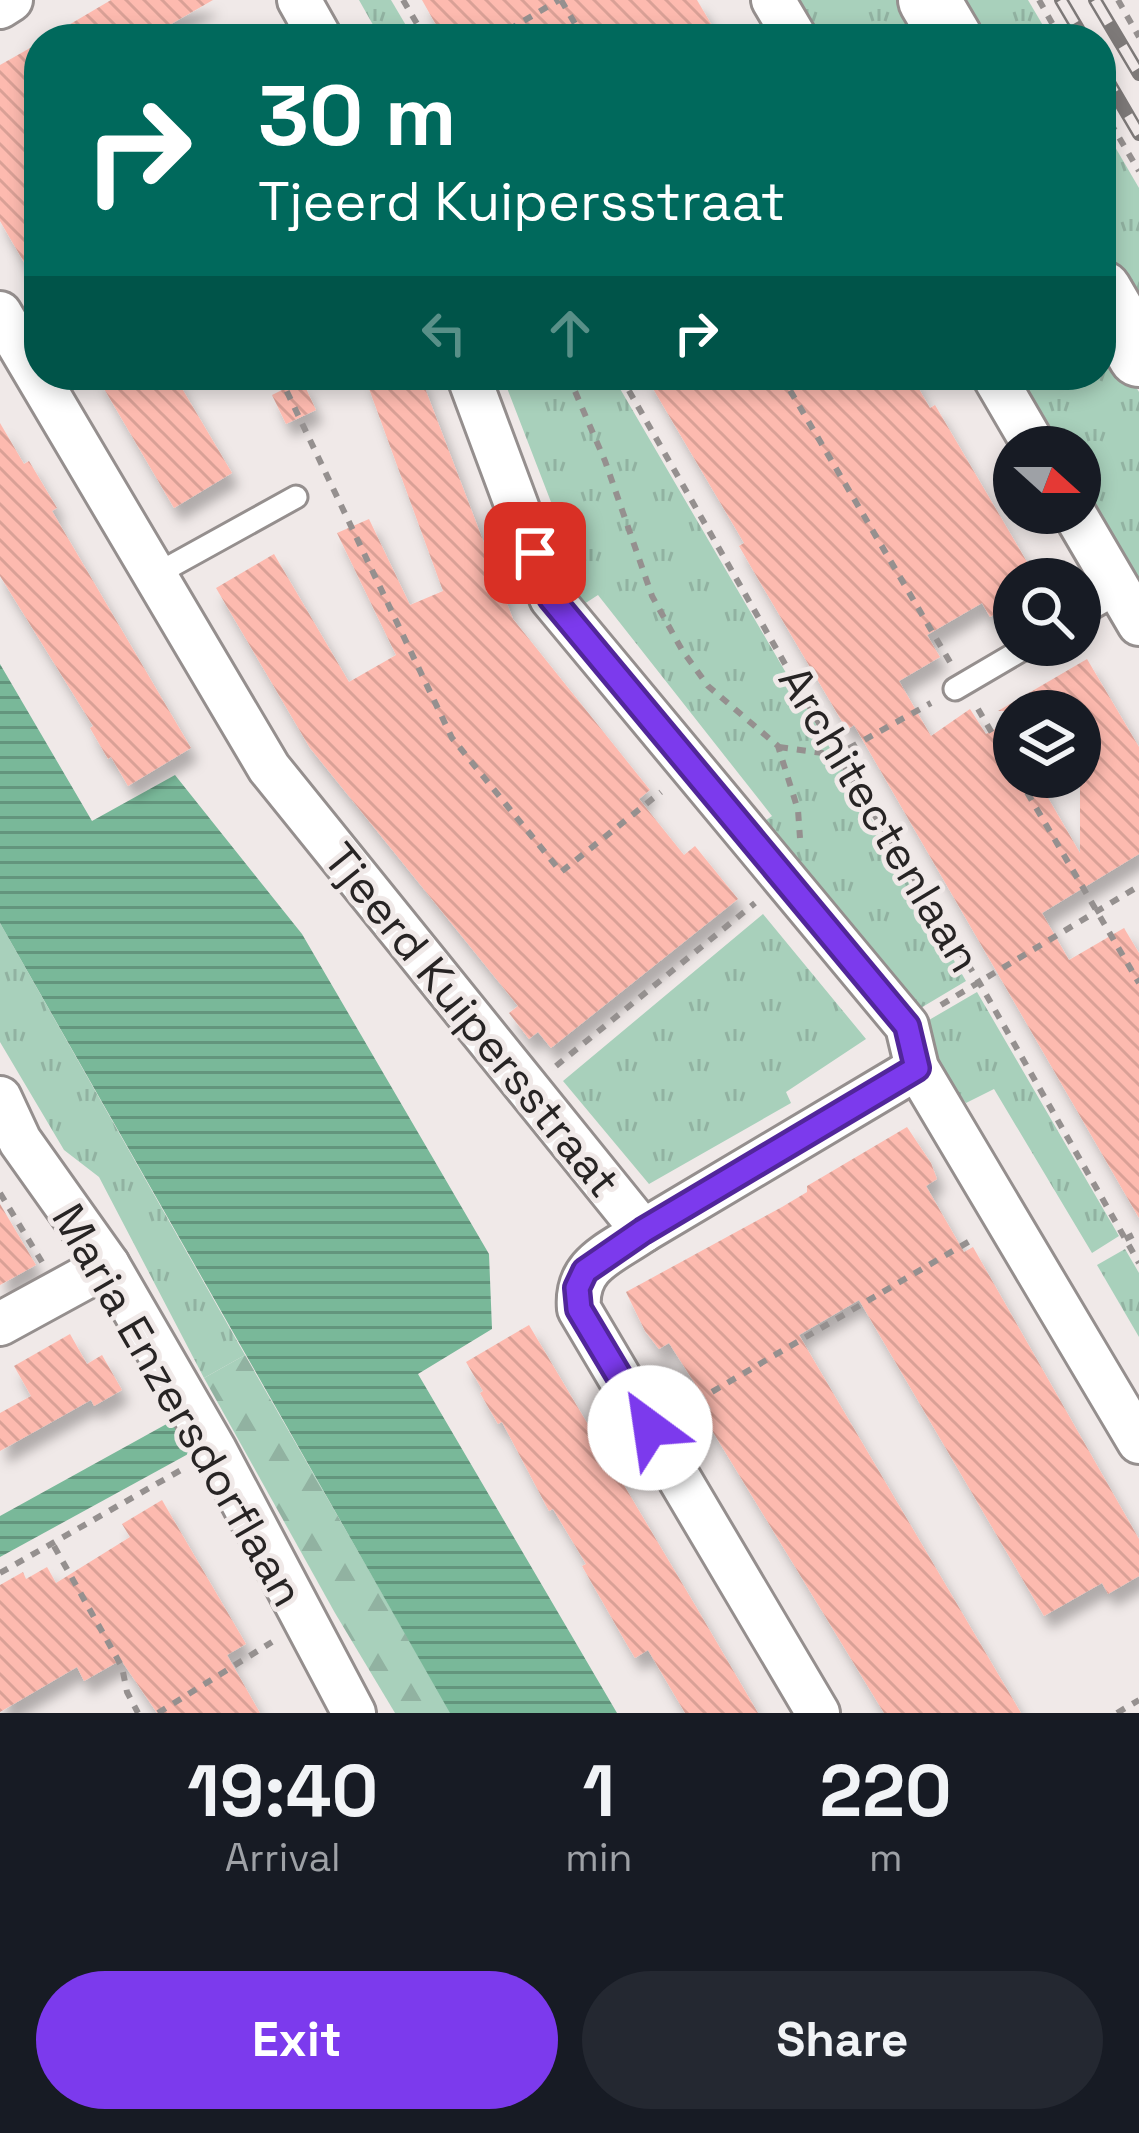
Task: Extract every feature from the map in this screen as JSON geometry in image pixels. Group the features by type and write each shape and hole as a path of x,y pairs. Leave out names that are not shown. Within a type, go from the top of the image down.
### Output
{"main road":[{"path":"1116,317 1139,356"}],"street":[{"path":"0,7 11,0"},
{"name":"Tjeerd Kuipersstraat","path":"0,313 24,354"},
{"name":"Tjeerd Kuipersstraat","path":"46,390 269,767 643,1231 585,1271 577,1288 579,1309 818,1713"},
{"name":"Architectenlaan","path":"474,390 551,598 907,1026 917,1068 1139,1442"},
{"path":"1002,390 1023,426"},
{"path":"1086,534 1130,608"},
{"path":"643,1231 917,1068"},
{"name":"Maria Enzersdorflaan","path":"0,1098 20,1142 107,1265 215,1450 354,1713"},
{"path":"0,1324 107,1265"}],"lane":[{"path":"155,575 296,497"},
{"path":"959,687 994,666"}],"path":[{"path":"519,24 560,0"},
{"path":"1118,0 1139,37"},
{"path":"1116,132 1139,171"},
{"path":"286,390 452,739 561,872 692,768"},
{"path":"574,390 652,596 672,632 708,686 778,746 837,755 959,687"},
{"name":"Architectenlaan","path":"629,390 837,755 979,982 1139,1263"},
{"path":"790,390 993,739"},
{"path":"526,1090 784,874 800,836 798,810 778,746"},
{"path":"1030,798 1139,983"},
{"path":"979,982 1139,886"},
{"path":"0,1193 59,1291"},
{"path":"650,1428 1009,1218"},
{"path":"1125,1240 1139,1232"},
{"path":"847,1312 854,1323"},
{"path":"0,1573 215,1450"},
{"path":"53,1545 122,1667 138,1713"},
{"path":"158,1713 304,1622"},
{"path":"1117,1713 1139,1700"}],"green space":[{"path":"359,0 391,0 405,24 373,24"},
{"path":"789,0 909,0 923,24 803,24"},
{"path":"952,0 1028,0 1042,24 966,24"},
{"path":"1116,149 1139,188 1139,318 1116,279"},
{"path":"1116,353 1139,392 1139,594 1101,530 1101,426 1040,426 1019,390 1116,390"},
{"path":"508,390 621,390 966,981 914,1012 759,825 772,816 598,595 581,606 566,588 558,567 573,559"},
{"path":"763,914 866,1039 786,1092 791,1103 649,1184 563,1081"},
{"path":"0,923 245,1355 204,1378 99,1177 64,1150 0,1042"},
{"path":"977,992 1119,1236 1092,1253 994,1089 966,1103 929,1056 917,1027"},
{"path":"1125,1249 1139,1273 1139,1337 1097,1265"},
{"path":"245,1355 451,1713 395,1713 335,1613 204,1378"}],"shaded area":[{"path":"0,664 92,821 175,775 302,934 489,1254 492,1329 418,1374 617,1713 450,1713 0,923"},
{"path":"172,1421 190,1453 0,1557 0,1516"}],"building":[{"path":"111,0 213,0 171,24 70,24"},
{"path":"422,0 697,0 711,24 436,24"},
{"path":"24,51 24,262 0,221 0,65"},
{"path":"105,390 183,390 232,473 174,508"},
{"path":"307,390 316,410 286,424 272,395"},
{"path":"369,390 426,390 513,619 650,790 639,799 684,855 695,846 738,899 551,1048 538,1032 529,1039 509,1013 518,1006 310,748 216,588 274,554 349,682 396,655 337,533 369,519 410,605 443,591"},
{"path":"654,390 920,390 930,408 935,405 993,504 993,534 1011,534 1025,558 993,558 993,615 982,603 927,635 940,657 899,681 931,736 970,709 986,734 993,730 993,798 1048,798 1080,853 1080,798 1101,798 1101,690 1034,690 1075,666 1091,666 1139,747 1139,854 1042,913 1069,960 1124,928 1139,953 1139,1218 854,725 847,730 739,546 744,543"},
{"path":"0,423 57,508 52,511 191,748 128,786 0,576"},
{"path":"907,1127 937,1179 926,1186 964,1252 973,1247 1139,1539 1139,1576 1108,1594 1102,1583 1044,1616 859,1300 799,1335 1021,1713 884,1713 702,1414 711,1409 669,1343 659,1349 645,1331 626,1292 782,1207 807,1192 807,1186"},
{"path":"0,1204 36,1265 0,1285"},
{"path":"529,1325 758,1713 685,1713 648,1650 635,1658 626,1643 582,1566 586,1564 553,1509 549,1511 466,1362"},
{"path":"70,1334 87,1364 102,1355 122,1390 94,1406 91,1400 0,1451 0,1413 31,1396 14,1366"},
{"path":"162,1500 246,1644 227,1655 260,1713 157,1713 121,1660 84,1681 77,1667 0,1712 0,1585 23,1572 26,1579 47,1567 56,1583 130,1537 122,1524"}],"railway":[{"path":"1061,0 1075,24"},
{"path":"1095,0 1109,24"},
{"path":"1116,35 1139,74"},
{"path":"1116,95 1139,134"}],"route":[{"path":"535,553 551,598 907,1026 917,1068 643,1231 585,1271 577,1288 579,1309 650,1428"}]}
